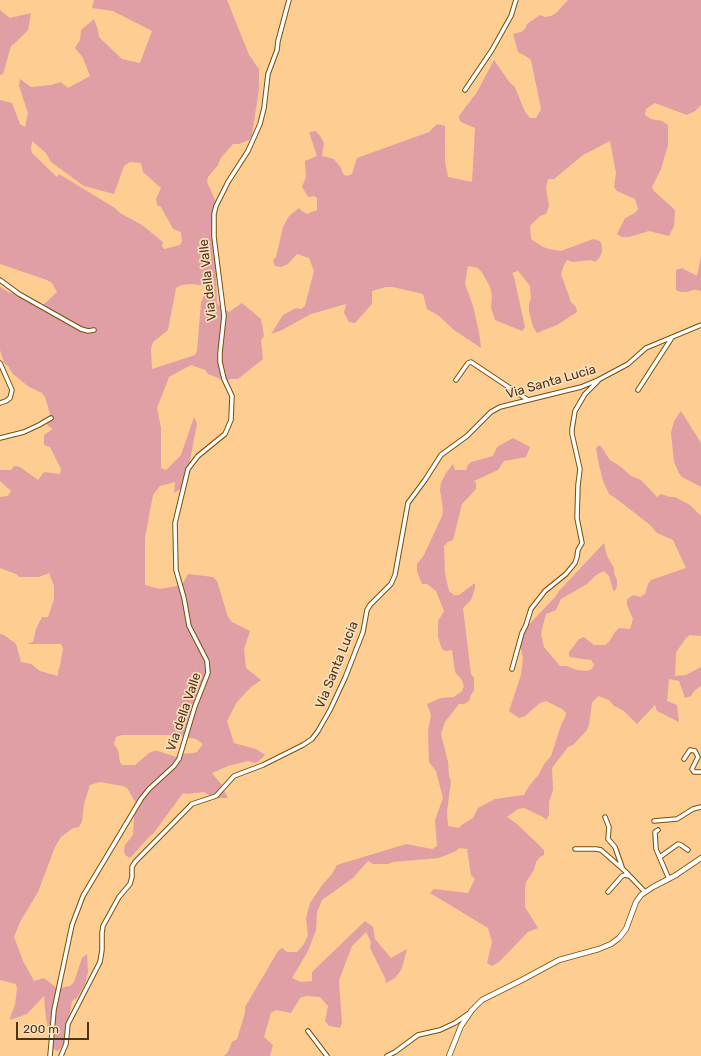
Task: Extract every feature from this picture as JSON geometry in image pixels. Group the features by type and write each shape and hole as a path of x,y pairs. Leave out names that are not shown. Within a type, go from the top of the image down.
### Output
{"main road":[{"path":"449,1056 459,1030 472,1010 486,997 515,984 556,961 611,944 619,938 626,929 636,902 645,892 669,880 701,858"}],"street":[{"name":"Via della Valle","path":"50,1056 54,1010 71,928 83,896 141,799 179,759 195,706 208,673 207,661 188,623 184,598 176,570 174,525 188,469 201,453 225,434 230,422 232,396 223,377 220,360 224,318 214,237 214,214 216,205 248,150 260,124 264,108 268,76 277,50 289,0"},
{"path":"465,90 492,50 511,16 516,0"},
{"path":"0,280 21,295 81,329 88,331 94,330"},
{"name":"Via Santa Lucia","path":"61,1056 66,1044 68,1026 100,962 103,926 119,897 130,884 132,867 135,862 192,804 216,796 235,776 290,752 315,736 329,712 345,678 362,635 368,608 391,584 395,575 405,514 410,498 441,455 467,436 491,412 505,404 581,387 626,366 646,348 701,325"},
{"path":"638,390 672,338"},
{"path":"456,380 468,363 471,362 528,400"},
{"path":"0,363 12,391 9,399 0,403"},
{"path":"512,670 522,633 533,605 550,586 566,574 575,563 578,550 582,542 577,518 580,470 572,429 575,411 585,394 598,380"},
{"path":"0,438 24,432 39,426 51,418"},
{"path":"684,759 690,750 695,752 698,757 692,769 694,772 701,772"},
{"path":"654,821 677,818 693,809 701,807"},
{"path":"605,817 609,829 608,837 615,847 625,871"},
{"path":"658,830 655,834 656,849 669,880"},
{"path":"660,858 680,844 688,850"},
{"path":"575,849 599,849 625,871 645,892"},
{"path":"608,892 622,876 626,875 631,877"},
{"path":"387,1056 418,1035 440,1030 458,1022 472,1010"},
{"path":"308,1031 327,1056"}],"shaded area":[{"path":"94,0 227,0 249,55 259,69 259,89 252,135 249,140 239,144 233,144 220,159 218,165 208,177 207,182 215,200 214,216 217,304 229,312 242,303 261,319 264,336 261,340 263,359 238,379 226,381 208,374 205,370 191,365 169,377 157,408 161,428 161,468 166,470 181,455 194,417 197,424 185,486 174,493 175,482 160,486 153,495 145,538 145,585 160,589 182,585 188,574 213,577 217,581 228,617 232,622 250,631 244,649 246,668 261,680 250,688 237,702 227,721 234,743 256,749 265,755 259,761 254,763 248,761 228,766 212,773 221,784 228,798 214,798 204,792 188,794 183,793 153,834 130,858 125,855 124,850 125,845 133,835 135,812 139,808 127,788 123,786 100,782 90,785 84,804 82,821 79,827 73,828 61,837 55,847 38,892 20,922 14,937 23,961 34,981 44,978 59,990 70,986 74,982 82,958 87,954 88,972 85,984 77,998 72,1001 65,1043 58,1051 53,1049 46,1019 44,996 27,1014 10,1020 15,1005 17,989 16,984 0,980 0,634 4,635 16,644 21,662 31,664 40,671 58,676 63,649 61,644 27,644 33,642 36,629 42,617 48,617 54,599 54,586 49,573 39,577 19,577 16,574 0,568 0,497 8,496 11,491 0,481 0,470 11,470 14,466 20,467 38,480 44,472 60,474 61,469 50,447 44,445 44,435 53,429 47,425 50,414 45,397 42,393 29,387 13,374 4,363 0,350 0,287 8,292 19,295 42,306 57,292 52,283 47,280 0,264 0,100 12,103 20,124 25,127 28,113 19,86 20,79 31,87 51,85 61,82 68,88 90,76 83,58 75,48 80,40 81,30 94,19 99,37 122,59 140,63 152,31 113,11 92,8","holes":["32,141 46,153 51,162 84,186 114,194 124,166 130,162 141,163 143,172 161,188 156,199 157,205 161,207 173,229 181,232 182,241 180,245 164,249 162,246 163,242 142,225 120,213 115,208 59,174 57,177 32,153","192,284 207,286 201,303 197,351 195,355 152,369 151,349 153,342 168,330 176,288 182,285","122,735 172,735 196,739 203,744 197,752 179,754 176,757 154,751 149,753 135,765 122,765 118,750 114,744 116,737"]},
{"path":"568,0 701,0 701,105 695,111 687,115 655,103 646,109 645,115 651,119 662,121 668,125 668,145 661,169 652,187 654,191 675,210 674,226 669,236 649,231 629,237 622,237 617,234 625,218 635,213 638,209 635,199 617,191 614,187 616,173 610,141 583,155 554,179 548,179 546,188 549,206 546,214 540,216 530,226 531,239 549,249 561,251 593,239 600,241 602,246 600,257 595,262 591,260 573,262 567,260 564,265 561,274 571,302 576,307 577,312 557,325 537,333 533,327 529,311 531,298 530,286 518,271 512,273 525,327 522,331 495,320 491,308 492,296 490,287 478,268 468,266 465,284 473,306 481,348 454,330 439,316 427,309 423,294 393,287 386,287 372,291 372,304 355,323 349,322 344,313 346,304 311,314 282,330 271,334 283,315 296,308 301,309 305,306 314,271 309,258 297,254 288,264 281,267 275,266 273,260 276,257 283,227 289,216 299,208 307,214 317,210 317,198 314,196 308,197 302,187 306,177 305,161 317,156 309,132 316,131 324,143 322,156 334,159 341,168 343,174 347,176 352,174 357,158 429,132 437,124 445,126 445,162 448,177 472,182 475,128 460,121 459,116 477,92 494,60 510,83 515,87 525,112 530,118 536,118 541,109 531,60 518,52 513,34 521,32 525,29 527,24 540,15 545,17 556,13"},
{"path":"0,10 10,18 31,13 28,30 11,46 3,74 0,75"},
{"path":"701,256 701,292 699,290 681,292 676,290 676,270 682,268 697,276"},
{"path":"681,411 701,443 701,487 682,477 674,462 671,433 674,421"},
{"path":"513,438 530,447 526,457 504,461 498,470 474,481 476,483 476,489 462,504 453,540 444,546 445,573 449,591 454,595 459,595 475,583 471,600 463,608 471,674 474,678 474,690 469,701 464,704 459,704 445,722 441,734 451,781 447,812 448,826 459,828 473,818 478,808 495,799 524,795 539,774 544,764 551,756 566,713 562,709 546,701 540,703 525,716 519,718 509,711 521,675 523,658 520,644 522,632 559,591 604,543 607,556 614,568 614,573 617,580 615,591 613,590 609,576 604,571 596,575 587,584 561,599 556,610 546,614 541,635 544,647 560,666 587,671 592,669 594,665 591,660 569,657 569,652 579,639 584,637 594,645 605,645 619,628 630,629 633,619 627,605 627,599 634,595 640,597 645,594 651,580 686,568 673,540 657,533 649,524 609,494 603,481 599,465 596,448 600,445 610,460 631,476 641,480 657,497 661,494 675,497 690,505 701,516 701,636 690,635 679,648 676,653 675,676 686,675 701,667 701,686 694,691 691,696 685,698 679,681 669,679 667,701 677,705 679,722 657,711 655,705 637,724 624,711 614,706 609,700 598,696 592,703 587,730 573,745 568,747 552,768 553,790 549,802 549,815 546,820 524,808 518,809 507,817 517,824 544,850 544,855 536,862 534,870 526,882 525,889 525,907 538,928 528,932 499,962 492,966 487,963 492,942 488,928 430,893 434,889 468,893 475,879 471,875 467,849 459,848 456,851 439,858 393,862 388,864 373,864 368,861 353,878 322,900 317,912 316,930 308,951 292,978 301,982 312,981 312,972 365,921 373,927 375,939 391,958 407,949 402,968 399,973 395,978 386,983 370,948 371,942 366,932 352,946 339,981 342,1023 340,1028 329,1026 325,1021 328,1006 320,997 306,996 300,998 291,1013 276,1010 271,1013 264,1037 273,1045 270,1056 224,1056 228,1052 232,1042 237,1039 245,1013 245,1007 278,951 282,948 287,952 297,952 304,944 308,935 306,918 310,903 337,865 406,844 432,849 437,846 435,820 443,798 436,771 429,762 428,731 431,715 427,704 441,698 454,697 462,691 464,686 462,680 455,672 452,650 446,651 442,649 438,637 438,621 444,611 436,591 427,584 422,584 417,571 417,564 424,555 442,516 443,509 440,490 441,483 446,473 453,464 455,470 466,470 471,462 493,456 497,447"}]}
